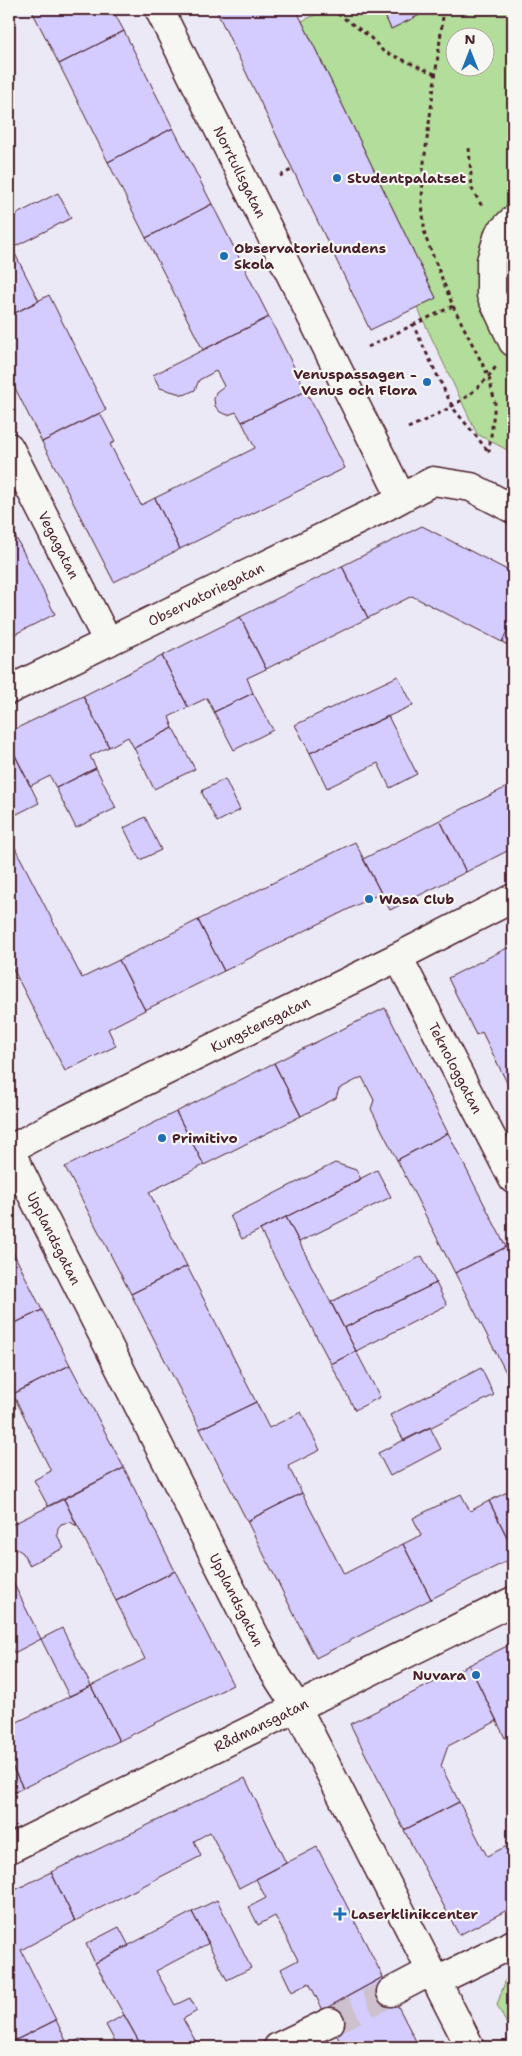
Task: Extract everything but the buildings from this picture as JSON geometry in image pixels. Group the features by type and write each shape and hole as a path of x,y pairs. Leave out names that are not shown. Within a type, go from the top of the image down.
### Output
{"street":[{"name":"Norrtullsgatan","path":"159,9 402,497"},
{"path":"506,227 490,262 491,295 513,342"},
{"name":"Vegagatan","path":"9,447 108,642"},
{"name":"Observatoriegatan","path":"9,690 433,482 471,487 513,509"},
{"name":"Kungstensgatan","path":"9,1150 51,1126 398,957 513,898"},
{"name":"Teknologgatan","path":"398,957 513,1179"},
{"name":"Upplandsgatan","path":"9,1150 269,1664 296,1706 470,2047"},
{"name":"Rådmansgatan","path":"9,1849 296,1706 513,1601"},
{"path":"391,1992 513,1944"},
{"path":"278,2047 330,2022"}],"path":[{"path":"331,9 370,36 383,50 435,74"},
{"path":"413,325 452,408 489,452 495,403 489,377 453,306 425,236 422,202 423,170 444,9"},
{"path":"469,148 472,189 506,227"},
{"path":"280,176 293,169"},
{"path":"368,347 453,306"},
{"path":"408,428 452,408 489,377"}],"green space":[{"path":"328,9 382,9 391,29 432,9 513,9 513,453 477,434 417,307 436,298 302,21"},
{"path":"513,1975 513,2036 497,2005 506,1979"}],"tunnel":[{"path":"330,2022 391,1992"}],"place":[{"name":"Studentpalatset","path":"337,178"},
{"name":"Observatorielundens Skola","path":"224,256"},
{"name":"Venuspassagen - Venus och Flora","path":"427,382"},
{"name":"Wasa Club","path":"369,899"},
{"name":"Primitivo","path":"162,1138"},
{"name":"Nuvara","path":"476,1675"},
{"name":"Laserklinikcenter","path":"340,1914"}]}
